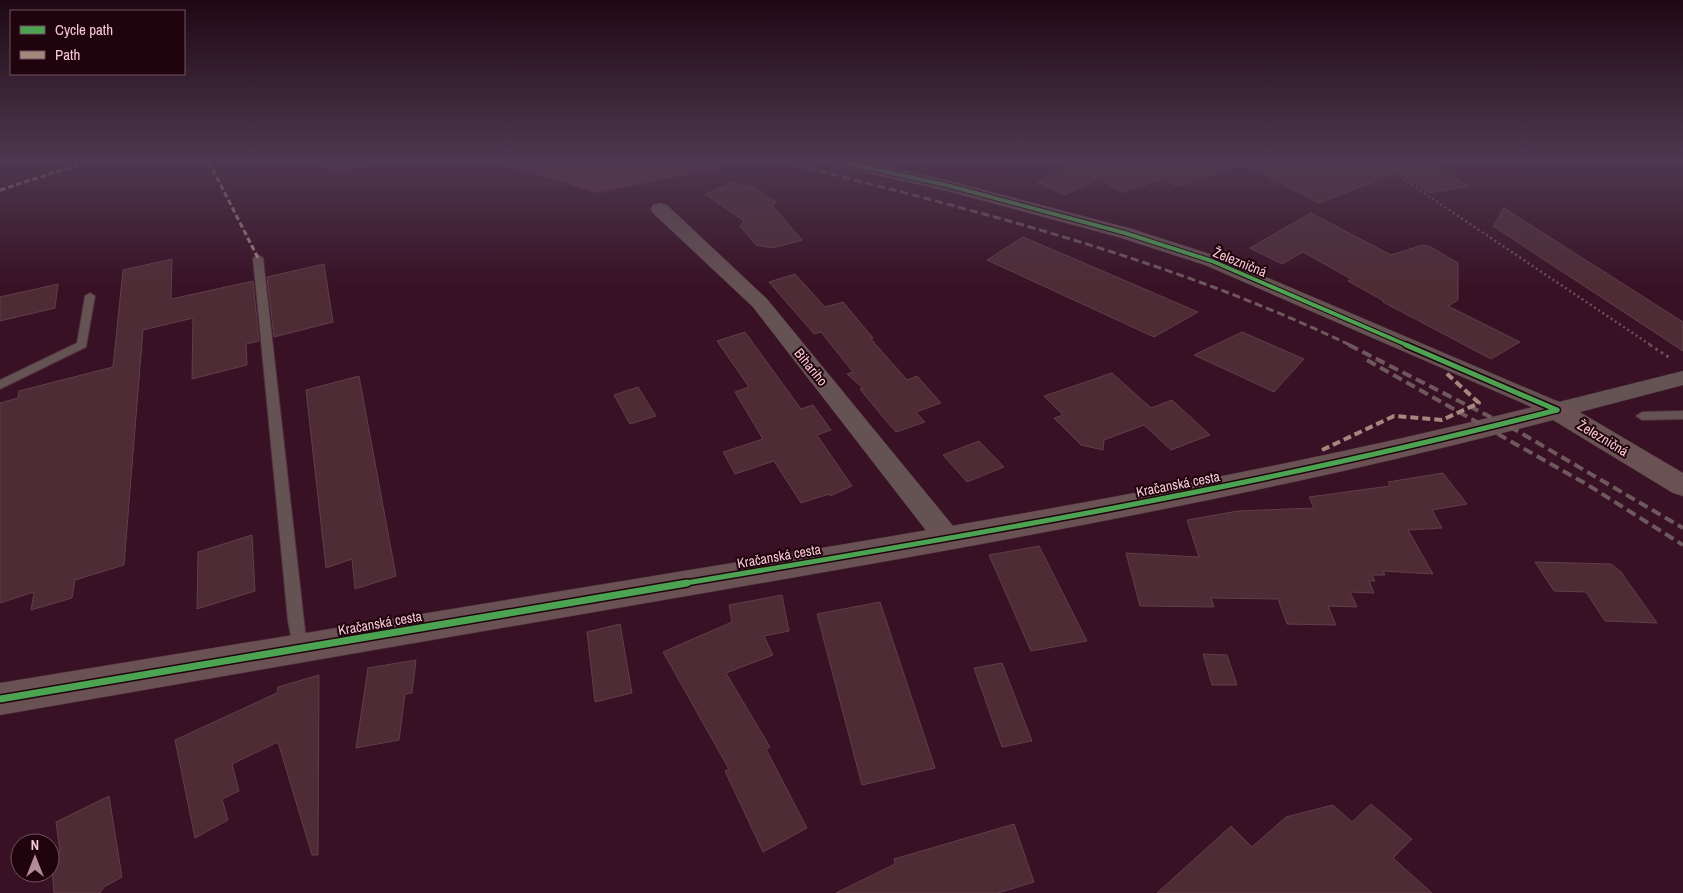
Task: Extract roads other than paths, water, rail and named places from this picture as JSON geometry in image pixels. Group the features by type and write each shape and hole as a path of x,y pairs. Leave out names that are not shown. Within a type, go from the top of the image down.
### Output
{"street":[{"name":"Železničná","path":"1016,204 1107,228 1212,262 1557,410 1683,486"},
{"name":"Bihariho","path":"660,209 760,303 948,539"},
{"path":"1557,410 1680,370"},
{"name":"Kračanská cesta","path":"0,699 948,539 1235,485 1445,439 1557,410"}],"lane":[{"path":"258,258 294,621 299,648"},
{"path":"0,385 82,345 90,296"},
{"path":"1642,416 1683,415"}],"railway":[{"path":"946,204 1144,262 1284,315 1352,346"},
{"path":"1349,345 1514,429 1683,528"},
{"path":"1367,360 1588,485 1683,545"}]}
